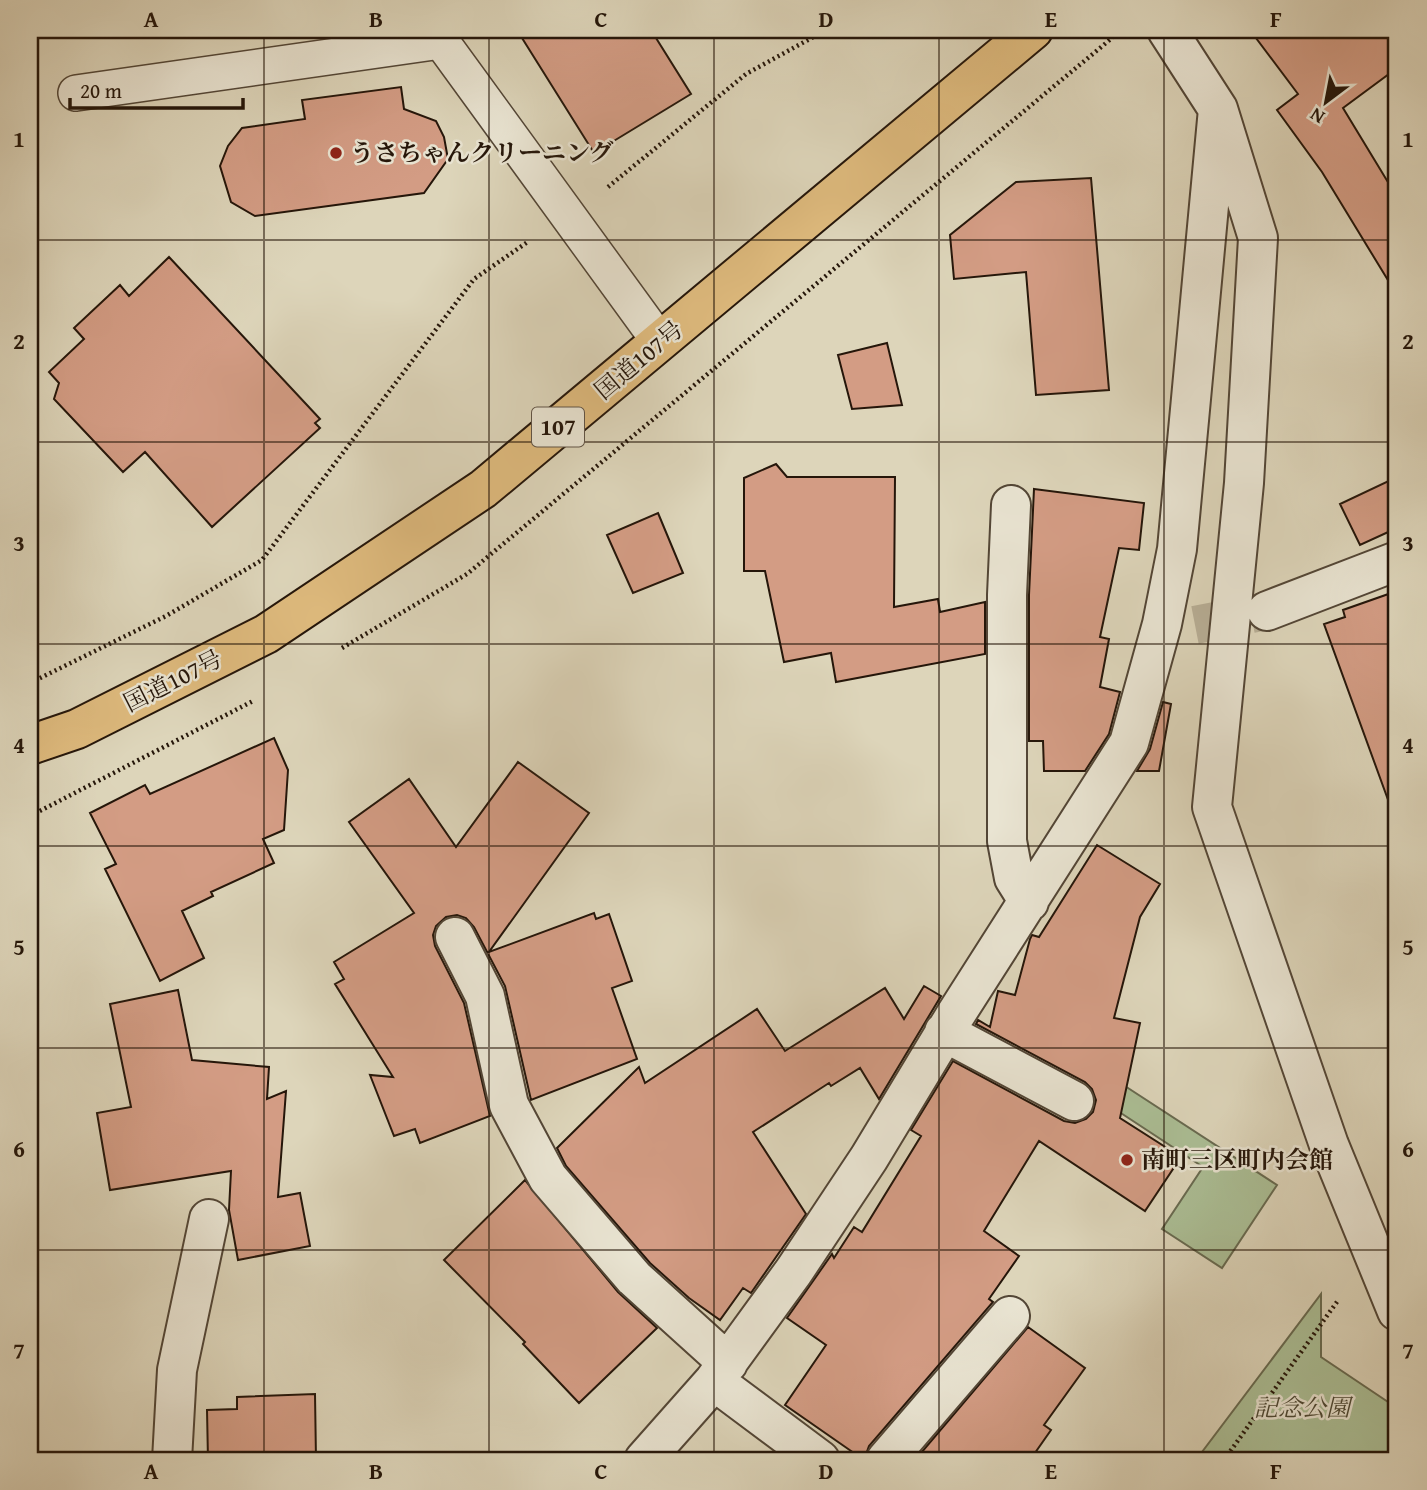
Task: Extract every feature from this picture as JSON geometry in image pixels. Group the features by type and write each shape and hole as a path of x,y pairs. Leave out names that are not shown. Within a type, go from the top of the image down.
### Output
{"highway":[{"name":"国道107号","path":"30,745 77,729 266,634 483,489 1033,30"}],"street":[{"path":"1167,30 1218,109 1258,238 1244,483 1212,807 1329,1145 1397,1311"},
{"path":"644,1460 721,1372 869,1158 944,1032 1129,743 1179,624 1177,549 1218,109"},
{"path":"1010,505 1007,595 1007,841 1014,878 1029,902"},
{"path":"1267,611 1397,561"},
{"path":"455,937 485,996 509,1105 548,1178 634,1278 721,1372 820,1460"},
{"path":"944,1032 1074,1101"},
{"path":"172,1460 177,1370 209,1219"},
{"path":"886,1460 1010,1317"}],"lane":[{"path":"76,93 441,41 660,342"}],"path":[{"path":"30,683 166,616 262,560 474,279 615,182 747,74 826,30"},
{"path":"1224,1460 1373,1252"}],"green space":[{"path":"1108,1075 1277,1185 1222,1268 1162,1229 1203,1167 1095,1096"},
{"name":"記念公園","path":"1321,1294 1321,1357 1397,1408 1397,1460 1196,1460"}],"building":[{"path":"517,30 651,30 691,94 594,153"},
{"path":"1250,30 1397,30 1397,68 1343,108 1397,197 1397,295 1322,172 1277,110 1298,94"},
{"name":"うさちゃんクリーニング","path":"401,87 404,109 436,121 444,137 448,159 424,193 255,216 231,202 220,166 228,146 242,128 305,119 302,100"},
{"path":"1091,178 1109,390 1036,395 1026,272 954,279 950,235 1016,182"},
{"path":"169,257 320,419 315,423 320,428 212,527 145,452 123,472 54,399 59,383 49,372 84,339 74,328 120,285 129,296"},
{"path":"887,343 902,405 852,409 838,355"},
{"path":"776,464 787,477 895,477 894,607 938,599 940,612 985,602 985,654 836,682 831,653 784,662 765,571 744,571 744,478"},
{"path":"1397,477 1397,528 1360,545 1340,504"},
{"path":"1034,489 1144,503 1139,550 1119,548 1100,637 1109,639 1100,687 1120,692 1109,734 1085,771 1044,771 1043,741 1029,741 1029,595"},
{"path":"658,513 683,573 633,593 607,535"},
{"path":"1397,591 1397,807 1391,808 1324,624 1345,617 1343,610"},
{"path":"1163,702 1171,704 1159,771 1137,771 1150,749"},
{"path":"274,738 288,770 284,830 263,839 274,863 211,892 213,896 182,911 204,958 160,981 105,869 116,864 90,813 145,785 150,794"},
{"path":"518,762 589,813 489,952 594,913 596,919 609,914 632,981 612,988 637,1059 531,1100 505,986 474,927 466,918 457,915 446,917 436,926 433,935 435,946 464,1003 490,1116 420,1143 415,1129 394,1136 370,1075 393,1077 335,984 344,979 334,962 414,913 349,822 409,779 456,847"},
{"path":"1097,845 1160,884 1140,917 1114,1018 1140,1023 1120,1118 1181,1157 1145,1211 1039,1141 984,1231 1019,1256 989,1299 993,1302 869,1446 864,1460 785,1405 826,1345 787,1318 832,1254 834,1258 854,1227 862,1232 921,1136 911,1130 953,1061 1064,1121 1075,1123 1086,1119 1093,1112 1096,1100 1092,1089 1085,1082 976,1024 978,1020 990,1027 998,991 1015,995 1032,935 1039,937"},
{"path":"924,986 941,996 879,1099 860,1068 831,1086 829,1083 753,1132 806,1214 751,1293 743,1288 720,1320 689,1298 650,1263 566,1166 557,1148 639,1067 645,1083 757,1009 785,1051 885,988 904,1019"},
{"path":"178,990 192,1060 269,1067 267,1099 286,1091 278,1197 300,1193 310,1246 238,1260 229,1210 231,1171 110,1190 97,1113 131,1107 110,1004"},
{"path":"525,1180 618,1292 657,1328 579,1403 523,1344 525,1342 444,1260"},
{"path":"1028,1327 1085,1368 1044,1425 1051,1430 1030,1460 915,1460"},
{"path":"315,1394 316,1460 208,1460 207,1410 237,1409 237,1397"}],"tunnel":[{"path":"1195,625 1261,612"}],"place":[{"name":"うさちゃんクリーニング","path":"336,153"},
{"name":"南町三区町内会館","path":"1127,1160"}]}
